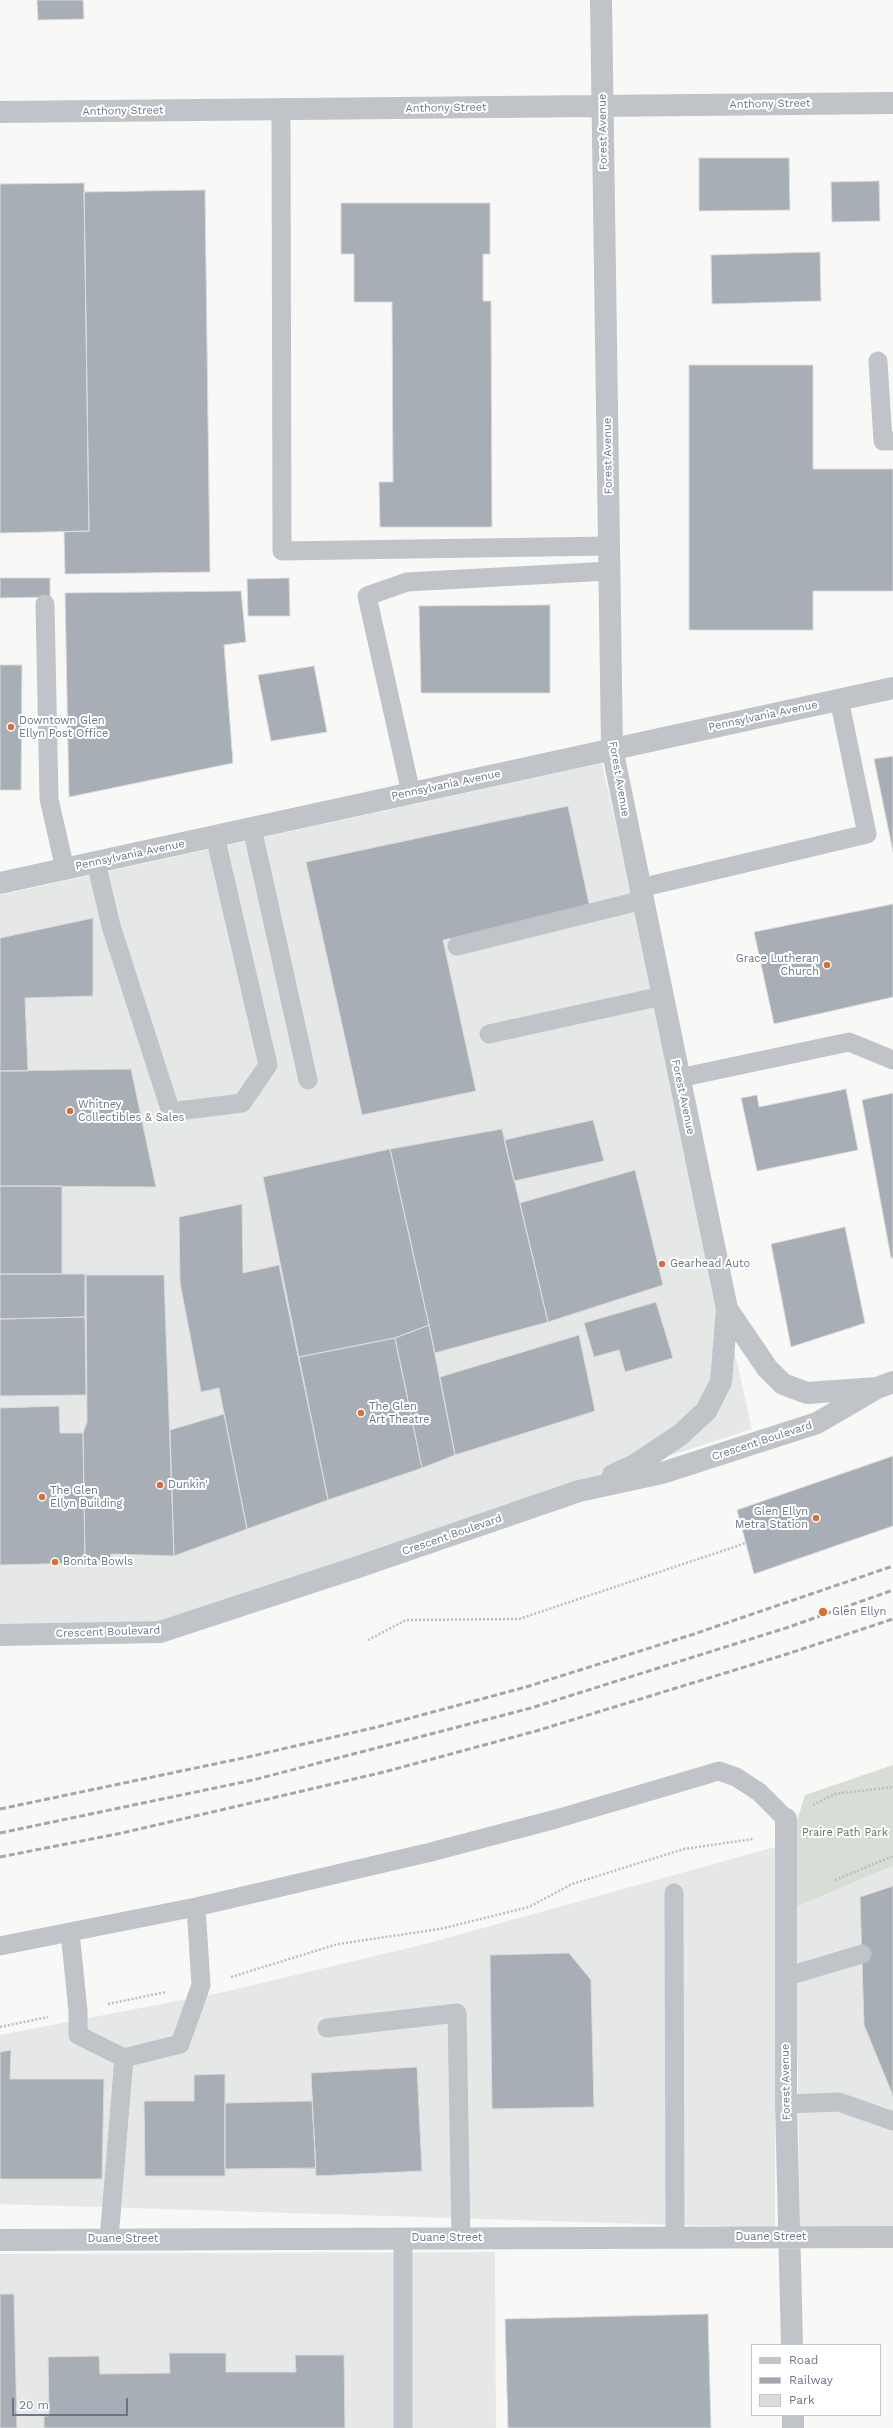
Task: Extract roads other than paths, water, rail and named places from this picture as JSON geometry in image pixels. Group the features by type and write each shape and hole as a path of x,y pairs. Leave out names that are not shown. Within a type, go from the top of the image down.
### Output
{"street":[{"name":"Forest Avenue","path":"601,0 612,748 641,894 727,1309 767,1368 783,1384 807,1393 885,1385"},
{"name":"Anthony Street","path":"0,112 893,103"},
{"name":"Pennsylvania Avenue","path":"0,883 612,748 893,688"},
{"path":"579,1491 635,1465 680,1435 706,1411 721,1382 727,1309"},
{"name":"Crescent Boulevard","path":"0,1635 160,1632 358,1567 579,1491 662,1473 817,1423 885,1385"},
{"name":"Forest Avenue","path":"786,1819 784,1976 788,2237 792,2344"},
{"name":"Duane Street","path":"0,2240 893,2237"},
{"path":"793,2416 793,2428"}],"lane":[{"path":"281,109 282,551 609,546"},
{"path":"878,361 883,441 893,441"},
{"path":"411,793 367,596 407,582 609,571"},
{"path":"45,604 49,799 65,869"},
{"path":"457,946 641,894 867,834 839,699"},
{"path":"252,828 308,1080"},
{"path":"96,862 111,926 170,1112 242,1103 268,1065 215,836"},
{"path":"489,1034 662,996"},
{"path":"679,1078 849,1042 893,1060"},
{"path":"0,1946 196,1907 445,1848 556,1819 718,1771 736,1777 760,1792 786,1819"},
{"path":"674,1893 675,2238"},
{"path":"70,1932 78,2011 78,2035 124,2058 180,2044 201,1985 196,1907"},
{"path":"784,1976 862,1954"},
{"path":"327,2028 457,2013 461,2238"},
{"path":"109,2239 124,2058"},
{"path":"786,2104 839,2102 893,2121"},
{"path":"403,2238 403,2428"}],"railway":[{"path":"0,1809 248,1757 377,1727 526,1687 694,1634 893,1566"},
{"path":"0,1833 253,1780 531,1708 789,1627 893,1590"},
{"path":"0,1857 122,1833 384,1772 536,1731 787,1654 893,1619"}],"place":[{"name":"Downtown Glen Ellyn Post Office","path":"11,727"},
{"name":"Grace Lutheran Church","path":"827,965"},
{"name":"Whitney Collectibles & Sales","path":"70,1111"},
{"name":"Gearhead Auto","path":"662,1264"},
{"name":"The Glen Art Theatre","path":"361,1413"},
{"name":"Dunkin'","path":"160,1485"},
{"name":"The Glen Ellyn Building","path":"42,1497"},
{"name":"Glen Ellyn Metra Station","path":"816,1518"},
{"name":"Bonita Bowls","path":"55,1562"},
{"name":"Glen Ellyn","path":"823,1612"}],"park label":[{"name":"Praire Path Park","path":"845,1833"}]}
